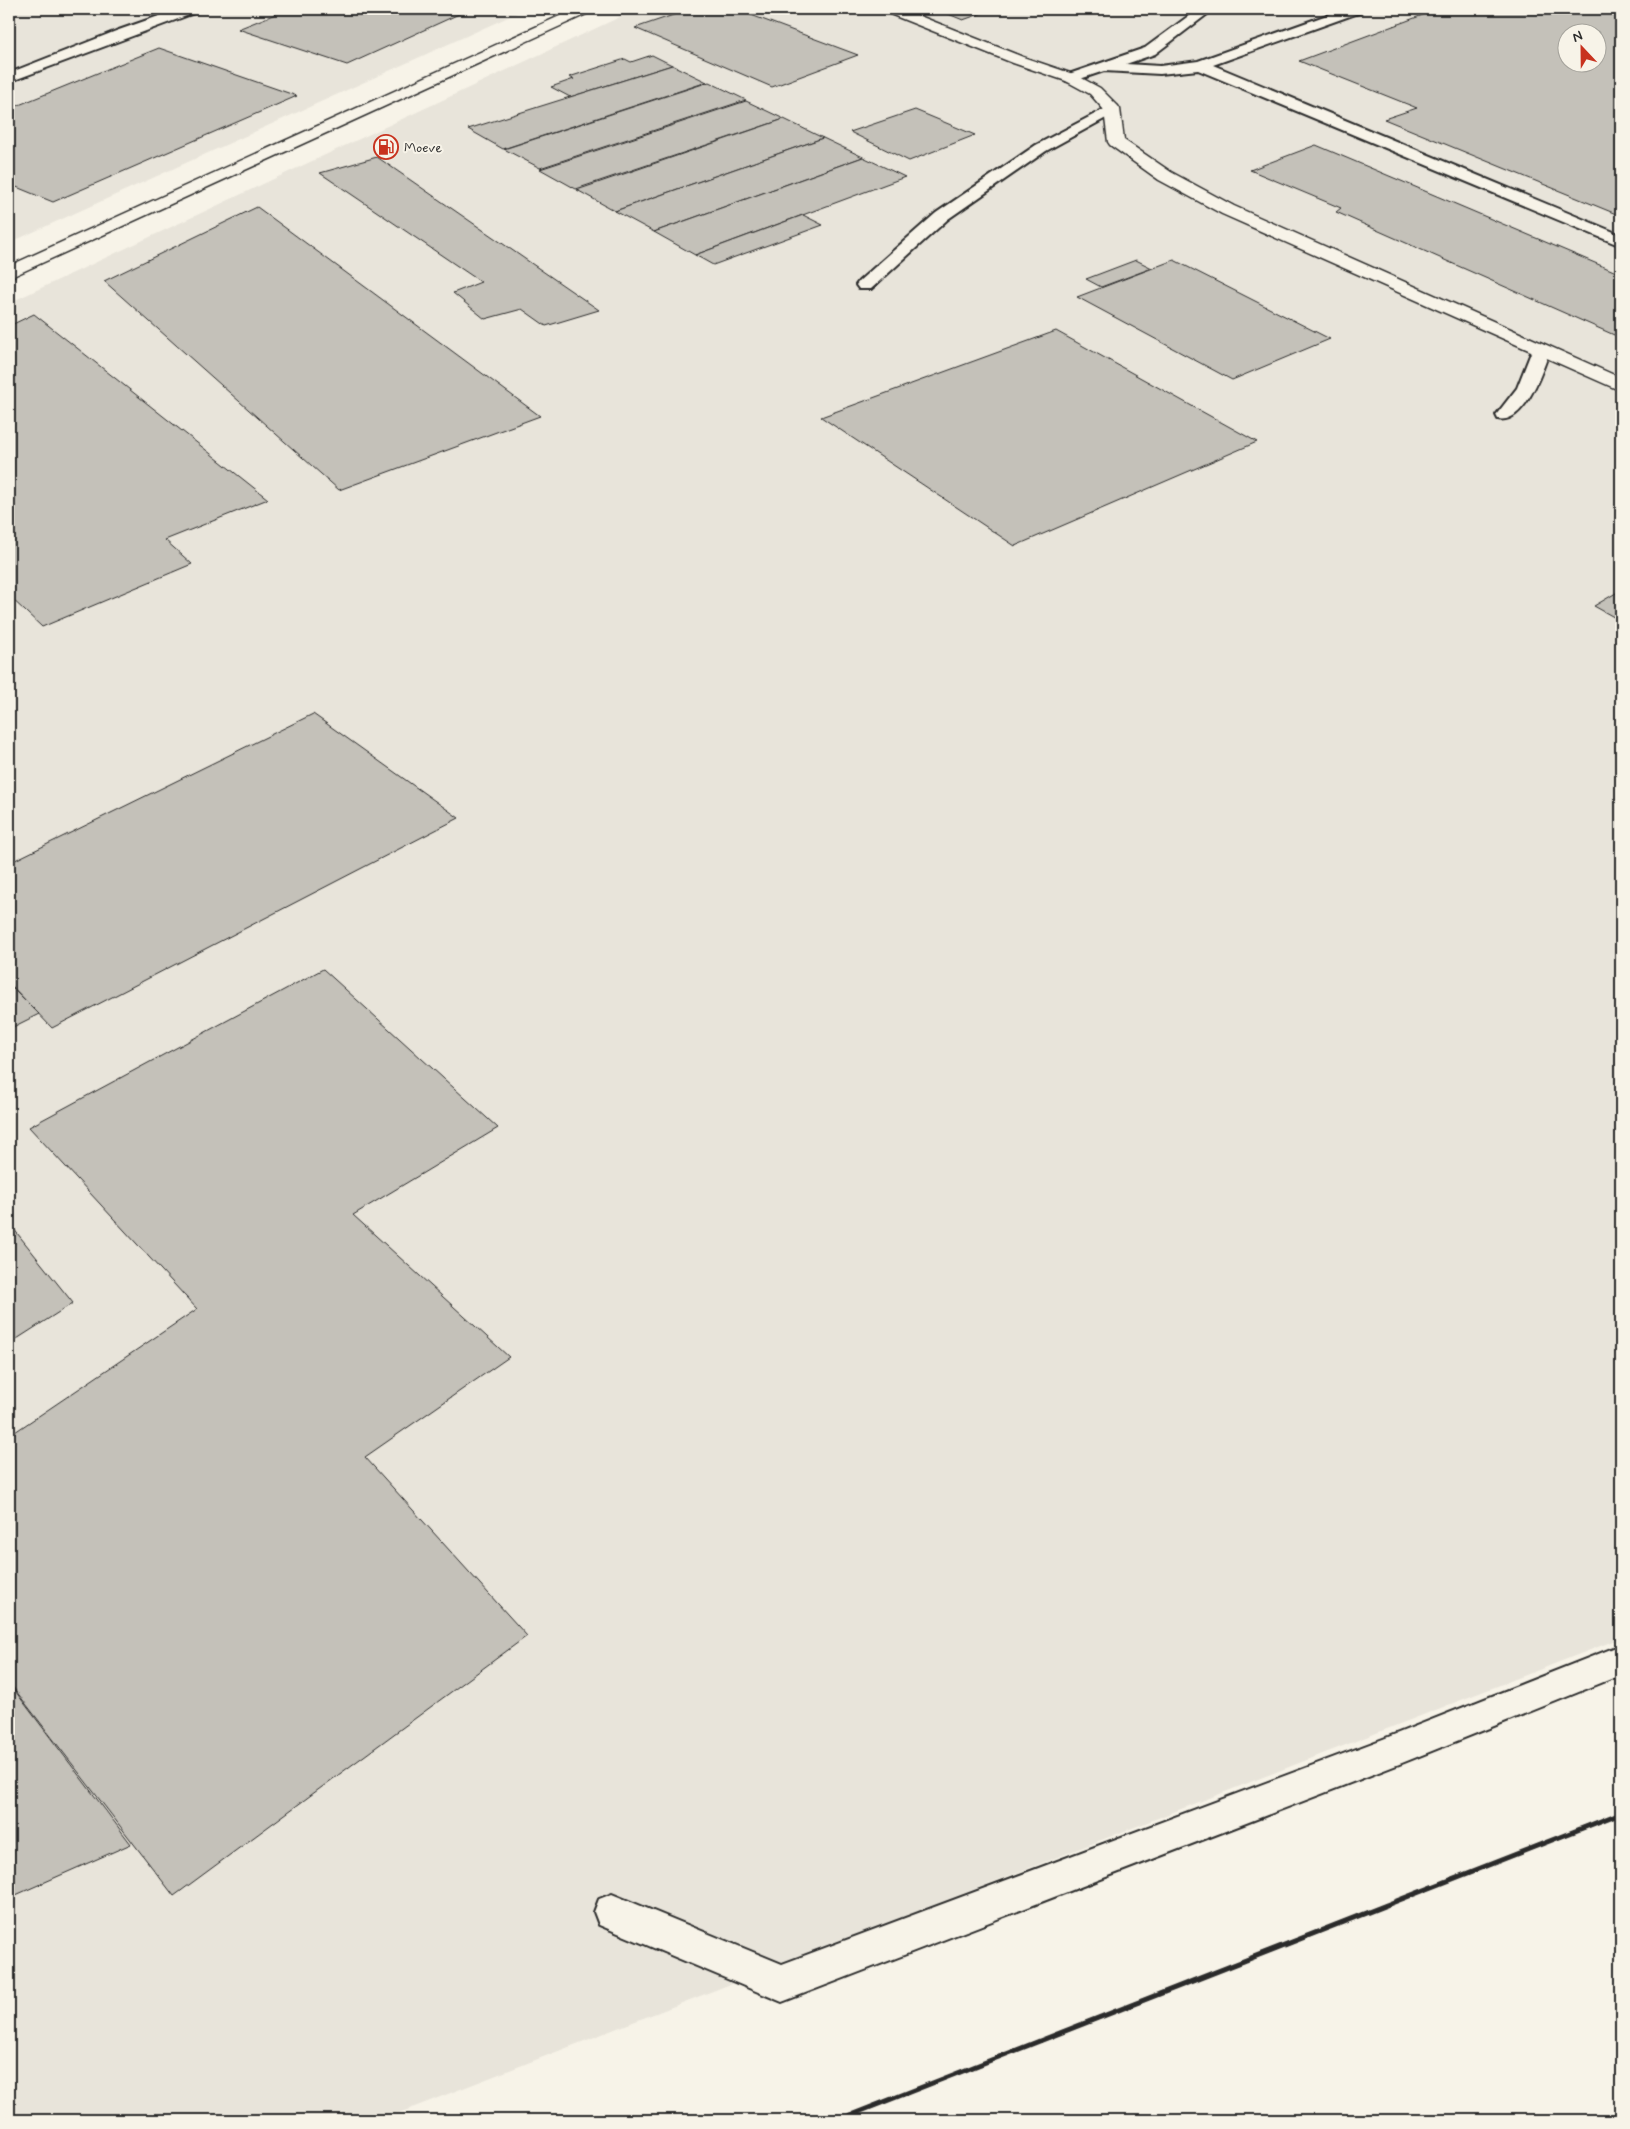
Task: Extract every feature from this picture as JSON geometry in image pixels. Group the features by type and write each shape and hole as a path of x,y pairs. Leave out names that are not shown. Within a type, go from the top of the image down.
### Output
{"street":[{"path":"9,273 586,9"},
{"path":"890,9 1018,60 1072,78 1095,91 1112,109 1116,142 1165,176 1228,210 1621,385"}],"lane":[{"path":"9,78 121,34 192,9"},
{"path":"1072,78 1150,51 1207,9"},
{"path":"1102,68 1160,70 1200,65 1356,9"},
{"path":"1200,65 1621,241"},
{"path":"865,285 942,216 1041,148 1112,109"},
{"path":"1504,415 1526,389 1541,350"},
{"path":"612,1912 782,1983 1390,1752 1621,1660"}],"shaded area":[{"path":"9,9 526,9 9,243"},
{"path":"637,9 1621,9 1621,1638 381,2120 9,2120 9,303"}],"building":[{"path":"288,9 470,9 347,65 238,29"},
{"path":"691,9 735,9 858,55 772,87 635,28"},
{"path":"936,9 994,9 963,20"},
{"path":"1416,9 1621,9 1621,216 1384,119 1417,108 1299,61 1428,13"},
{"path":"159,48 297,96 53,202 9,184 9,109"},
{"path":"652,55 672,65 570,97 551,87 574,79 569,77 625,59 631,62"},
{"path":"672,65 707,82 503,149 468,129"},
{"path":"709,82 746,100 540,168 504,149"},
{"path":"746,101 784,119 576,189 540,169"},
{"path":"915,110 975,135 909,161 850,132"},
{"path":"784,119 823,138 615,211 577,190"},
{"path":"823,138 863,157 654,232 615,211"},
{"path":"1316,145 1621,274 1621,338 1336,212 1341,208 1250,170"},
{"path":"377,157 599,310 546,326 522,309 485,319 453,293 481,282 320,173"},
{"path":"863,157 905,177 695,255 654,232"},
{"path":"257,207 540,416 339,490 104,281"},
{"path":"803,215 823,225 713,265 695,255"},
{"path":"1136,260 1152,268 1101,287 1086,279"},
{"path":"1174,260 1330,339 1232,380 1077,297"},
{"path":"34,314 268,499 165,540 192,564 42,627 9,596 9,326"},
{"path":"1056,331 1257,442 1015,546 821,417"},
{"path":"1621,590 1621,621 1594,606"},
{"path":"313,714 459,818 52,1028 9,983 9,863"},
{"path":"323,969 498,1128 353,1215 509,1357 365,1457 527,1636 174,1896 9,1682 9,1436 197,1309 29,1127"},
{"path":"9,984 39,1014 9,1029"},
{"path":"9,1223 73,1303 9,1344"},
{"path":"9,1683 131,1844 9,1898"}],"railway":[{"path":"838,2120 1621,1813"}],"place":[{"name":"Moeve","path":"386,147"}]}
